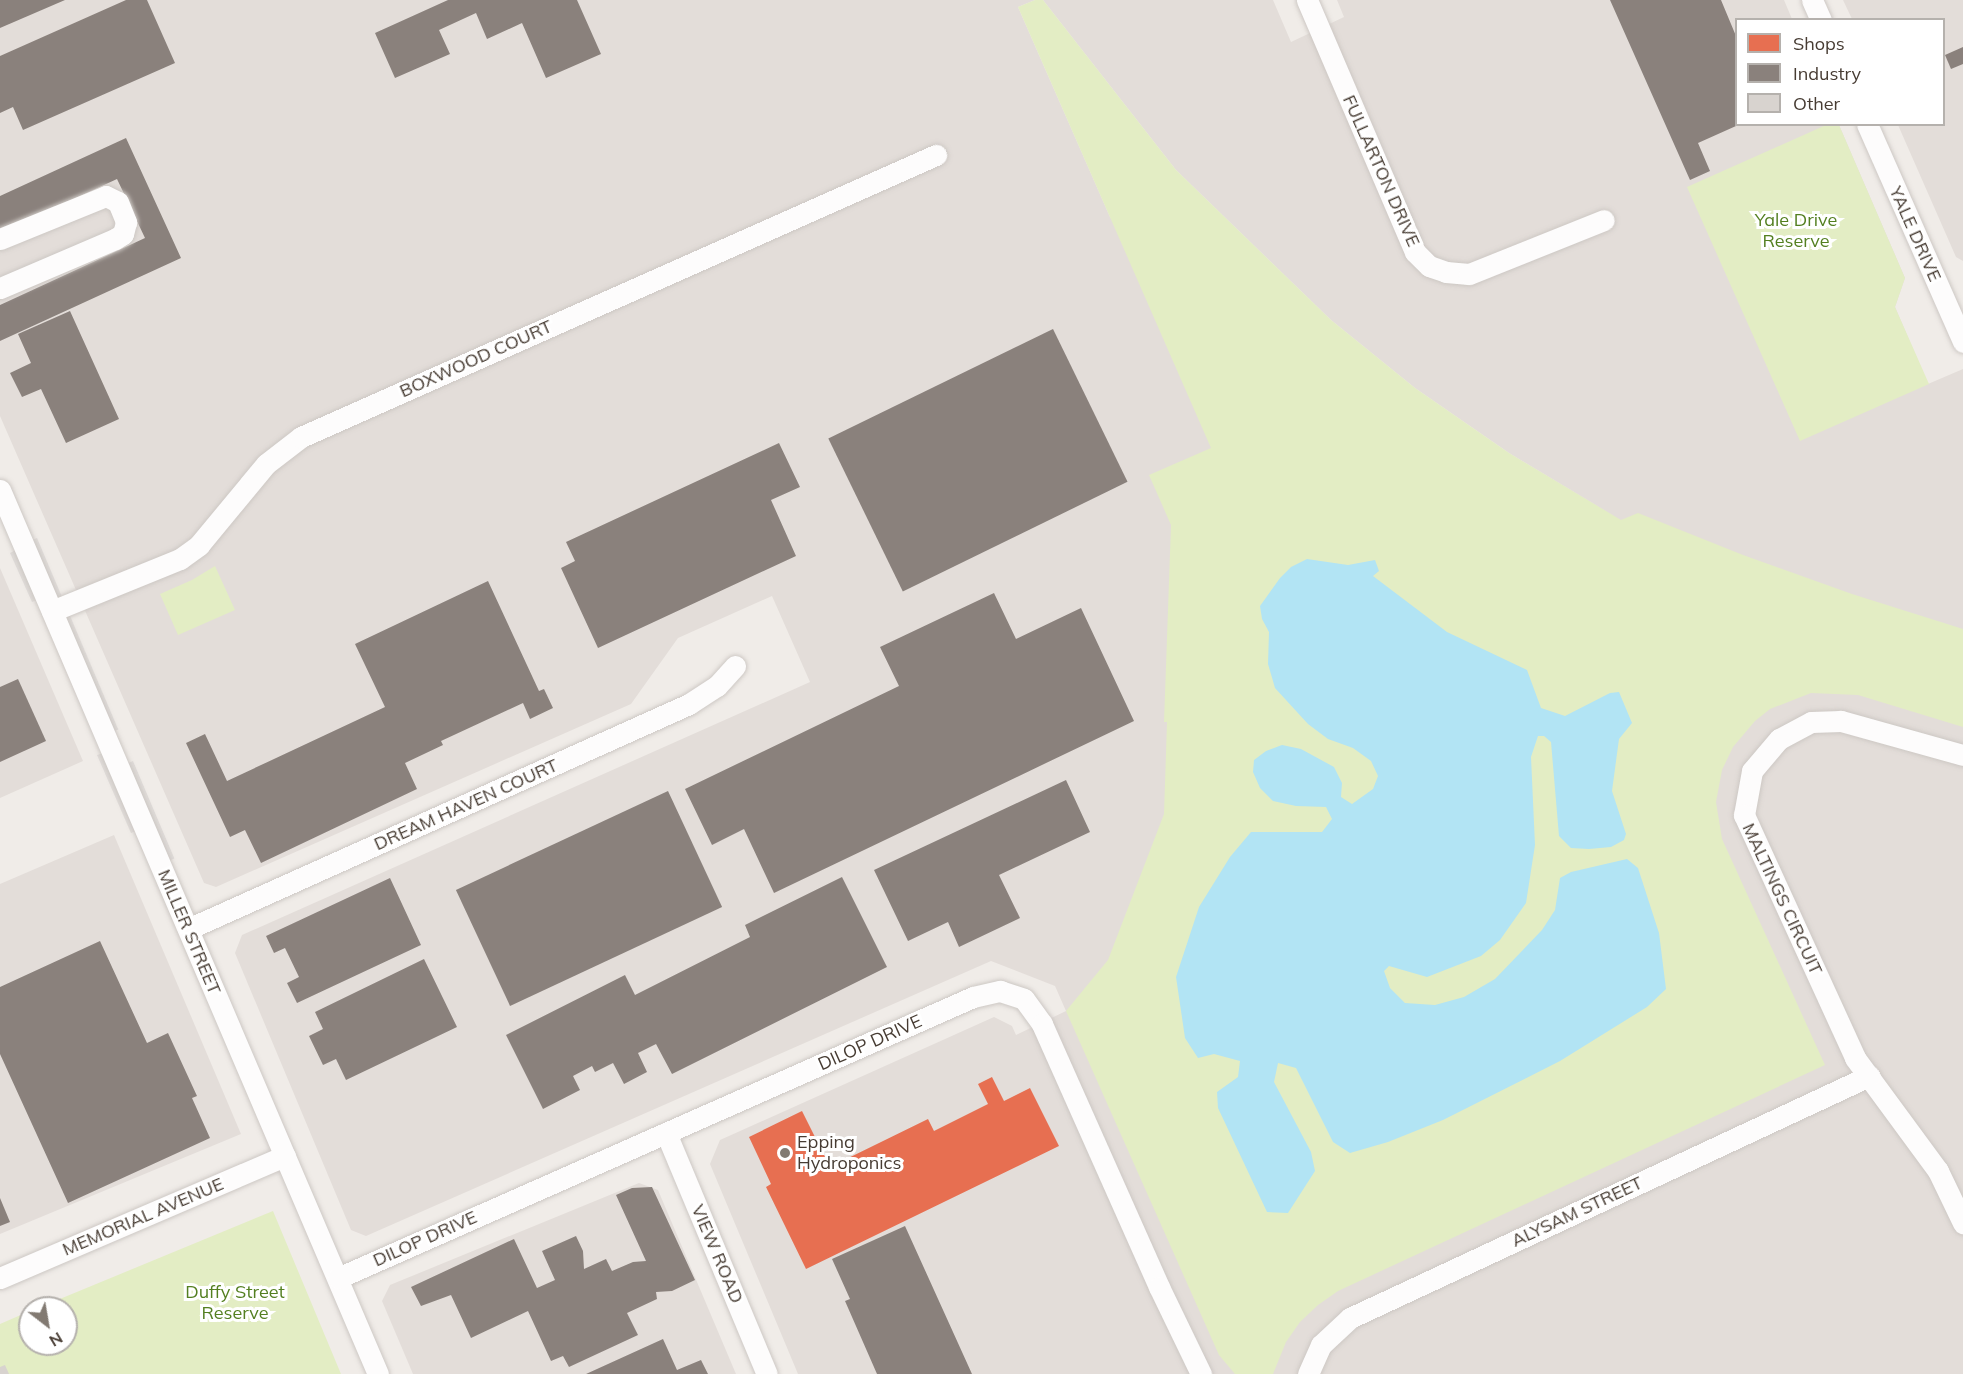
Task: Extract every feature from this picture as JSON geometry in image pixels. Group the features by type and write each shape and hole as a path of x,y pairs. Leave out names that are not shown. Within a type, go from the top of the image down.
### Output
{"street":[{"name":"FULLARTON DRIVE","path":"1307,0 1415,252 1429,266 1446,272 1469,274 1604,220"},
{"path":"1812,0 1820,18"},
{"name":"YALE DRIVE","path":"1868,126 1963,342"},
{"name":"BOXWOOD COURT","path":"52,611 180,559 199,545 266,464 301,437 936,155"},
{"path":"0,239 106,196 118,202 126,222 123,234 115,239 0,288"},
{"name":"MILLER STREET","path":"0,490 378,1374"},
{"name":"DREAM HAVEN COURT","path":"188,929 689,704 717,686 735,666"},
{"name":"MALTINGS CIRCUIT","path":"1963,755 1841,721 1811,722 1779,739 1752,771 1744,815 1855,1058 1938,1172 1963,1223"},
{"name":"DILOP DRIVE","path":"338,1278 973,997 986,992 1013,993 1032,1007 1042,1024 1159,1287 1201,1374"},
{"name":"ALYSAM STREET","path":"1308,1374 1321,1345 1350,1318 1869,1076"},
{"name":"VIEW ROAD","path":"666,1133 767,1374"},
{"name":"MEMORIAL AVENUE","path":"0,1278 285,1156"}],"shaded area":[{"path":"0,0 1035,0 1018,7 1110,217 1621,520 1509,453 1415,388 1331,320 1176,170 1043,0 1273,0 1291,42 1344,17 1337,0 1784,0 1792,18 1735,18 1735,126 1839,126 1905,278 1895,307 1928,384 1963,369 1963,1374 798,1374 710,1164 720,1140 994,1017 1012,1026 1016,1035 1066,1011 1055,986 991,961 366,1236 351,1230 235,953 242,935 810,682 772,596 678,638 631,704 216,887 204,883 0,416"},
{"path":"1843,0 1963,0 1963,261 1956,257 1898,126 1945,126 1945,18 1852,18"},
{"path":"37,538 118,729 114,731 32,540"},
{"path":"16,550 37,600 32,602 10,553"},
{"path":"0,568 83,761 0,798"},
{"path":"103,753 136,831 131,833 97,755"},
{"path":"133,761 174,859 170,861 128,763"},
{"path":"114,835 241,1134 0,1234 0,884"},
{"path":"639,1183 658,1190 736,1374 413,1374 382,1301 390,1285"}],"green space":[{"path":"1035,0 1043,0 1176,170 1331,320 1415,388 1509,453 1621,520 1638,513 1743,555 1852,594 1963,629 1963,727 1858,695 1811,693 1770,709 1755,721 1733,747 1722,770 1716,802 1722,839 1825,1065 1338,1291 1300,1322 1286,1342 1273,1374 1235,1374 1219,1355 1066,1011 1108,960 1164,814 1167,722 1164,722 1171,525 1149,475 1211,448 1018,7"},
{"name":"Yale Drive Reserve","path":"1824,126 1839,126 1905,278 1895,307 1929,384 1800,441 1687,187"},
{"path":"215,566 235,610 178,635 160,594 192,580"},
{"name":"Duffy Street Reserve","path":"273,1211 341,1374 0,1374 0,1324 18,1316 18,1356 78,1356 78,1296 67,1296"}],"water":[{"path":"1307,559 1348,565 1375,560 1379,571 1373,576 1447,632 1527,670 1541,708 1565,716 1610,693 1619,692 1632,723 1619,739 1612,791 1626,834 1624,840 1611,847 1571,848 1559,836 1551,742 1544,736 1538,736 1531,757 1535,845 1526,903 1500,940 1481,956 1427,977 1389,966 1384,971 1390,988 1405,1003 1435,1005 1464,997 1495,979 1542,930 1555,910 1560,878 1571,872 1627,859 1638,868 1659,933 1666,989 1647,1007 1560,1061 1443,1120 1388,1142 1350,1153 1333,1142 1296,1068 1278,1063 1274,1082 1311,1152 1315,1171 1288,1213 1267,1212 1218,1108 1217,1092 1238,1077 1240,1061 1214,1054 1198,1058 1185,1038 1176,977 1199,907 1230,857 1251,832 1322,832 1332,819 1326,807 1296,806 1273,801 1260,788 1253,772 1254,760 1266,751 1282,745 1301,749 1334,767 1342,783 1341,797 1352,804 1373,789 1378,776 1371,761 1353,748 1328,739 1308,724 1275,688 1268,664 1269,632 1262,619 1260,606 1291,567"}],"building: Shops":[{"path":"992,1077 1004,1101 1030,1088 1059,1146 806,1269 766,1187 771,1184 749,1137 802,1111 830,1167 928,1119 934,1131 988,1104 978,1084"}],"building: Industry":[{"path":"0,0 65,0 0,28"},
{"path":"126,0 147,0 175,63 23,130 13,107 0,113 0,56"},
{"path":"448,0 577,0 601,54 546,78 522,23 487,39 476,13 439,30 450,54 395,78 375,33"},
{"path":"1610,0 1721,0 1735,34 1736,126 1698,143 1710,171 1690,180"},
{"path":"1963,47 1963,64 1951,69 1945,55"},
{"path":"126,138 181,258 0,341 0,305 145,238 117,179 0,233 0,196"},
{"path":"70,311 119,419 66,443 41,389 22,397 10,373 31,363 18,334"},
{"path":"1053,329 1128,482 903,591 828,439"},
{"path":"779,443 800,487 771,500 796,556 598,648 561,568 575,561 566,542"},
{"path":"488,581 539,691 544,689 553,708 530,719 523,703 441,741 443,745 405,763 417,789 261,863 245,830 230,837 186,743 205,734 227,781 385,707 355,644"},
{"path":"994,593 1016,639 1081,608 1134,721 774,893 744,829 712,845 685,789 899,686 880,647"},
{"path":"18,679 46,741 0,762 0,687"},
{"path":"1066,780 1090,832 999,875 1020,918 959,947 948,922 908,941 874,870"},
{"path":"668,791 722,907 510,1006 456,890"},
{"path":"842,877 887,967 672,1074 656,1044 638,1053 647,1072 624,1084 613,1063 595,1072 592,1066 573,1076 580,1090 543,1109 506,1035 625,975 635,995 750,937 745,925"},
{"path":"390,878 421,945 297,1003 287,983 299,977 285,948 274,953 266,936"},
{"path":"100,941 147,1043 168,1033 197,1096 192,1098 210,1138 68,1203 0,1054 0,987"},
{"path":"424,959 457,1027 346,1080 336,1059 323,1065 309,1036 323,1029 315,1012"},
{"path":"652,1187 695,1280 672,1291 656,1292 657,1299 627,1313 638,1335 569,1367 563,1356 551,1361 528,1311 471,1338 451,1295 421,1306 411,1287 514,1239 537,1288 555,1280 542,1251 576,1236 583,1251 584,1269 606,1259 612,1271 633,1262 646,1261 616,1195 632,1188"},
{"path":"0,1198 10,1222 0,1226"},
{"path":"905,1226 972,1374 877,1374 845,1301 850,1299 832,1259"},
{"path":"663,1339 677,1370 701,1360 708,1374 586,1374"}],"building: Other":[{"path":"5,1365 9,1374 0,1374 0,1367"}],"place":[{"name":"Epping Hydroponics","path":"785,1153"}]}
